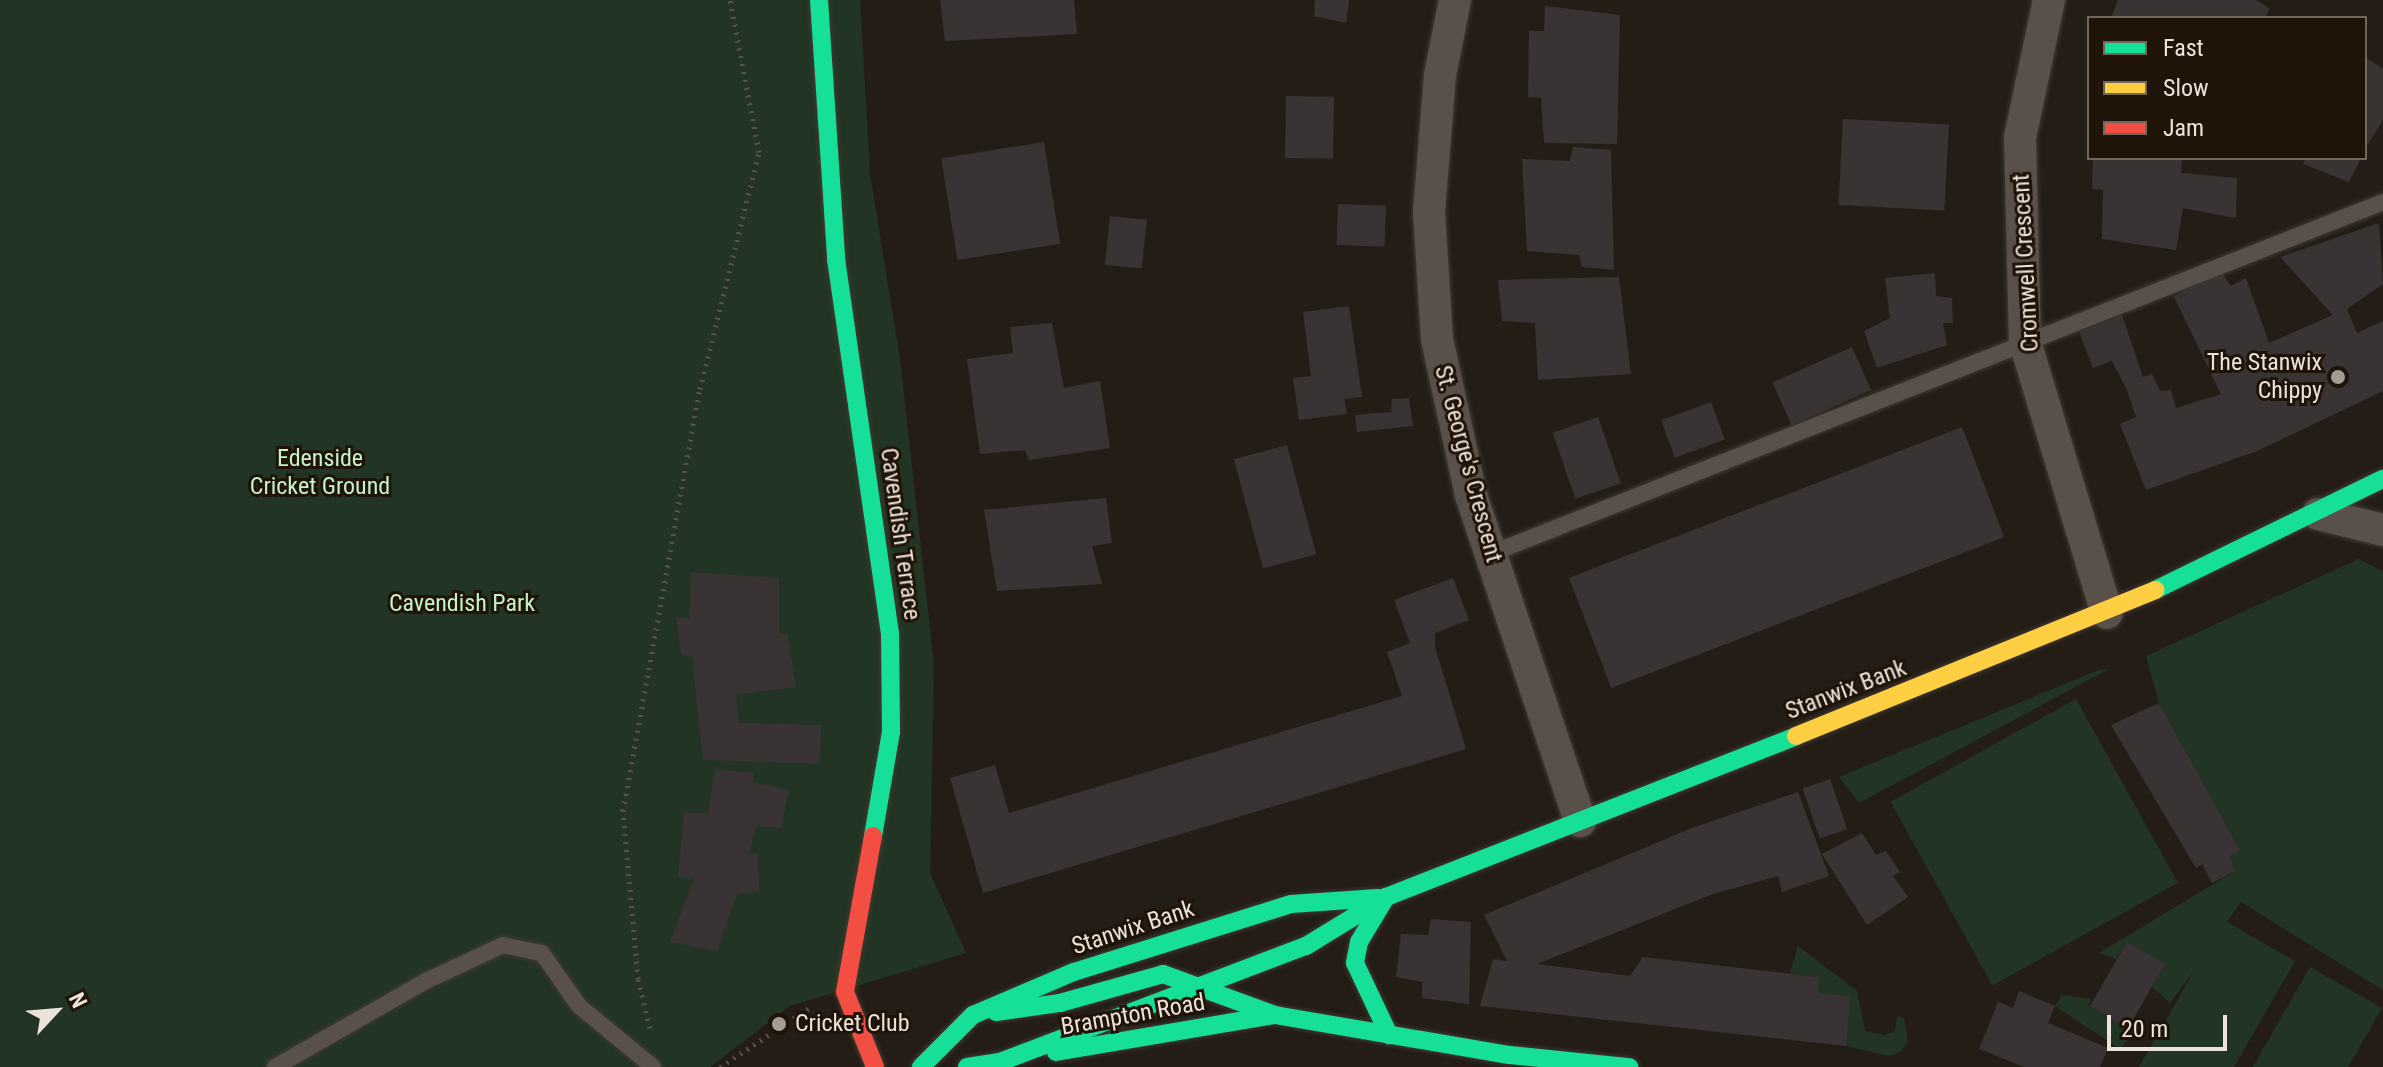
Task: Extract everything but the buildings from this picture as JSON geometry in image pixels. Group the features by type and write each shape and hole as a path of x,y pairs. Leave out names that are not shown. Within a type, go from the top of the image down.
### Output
{"main road":[{"name":"Cavendish Terrace","path":"819,0 836,259 890,633 891,732 845,992"},
{"name":"Stanwix Bank","path":"967,1067 1000,1062 1306,946 1386,897 2107,613 2318,514 2383,479"},
{"path":"1386,897 1359,942 1355,963 1389,1035"},
{"name":"Stanwix Bank","path":"921,1067 973,1015 1074,972 1271,909 1386,897"},
{"name":"Brampton Road","path":"973,1015 1060,1003 1163,974 1275,1015 1389,1035 1629,1067"},
{"path":"845,992 875,1067"},
{"name":"Brampton Road","path":"1000,1062 1275,1015"}],"street":[{"name":"St. George's Crescent","path":"1455,0 1440,75 1429,212 1436,324 1447,404 1490,554 1580,821"},
{"name":"Cromwell Crescent","path":"2049,0 2020,138 2025,342 2107,613"},
{"path":"2318,514 2383,530"}],"lane":[{"path":"1490,554 2383,202"},
{"path":"275,1067 426,981 503,945 542,953 579,1006 653,1067"}],"path":[{"path":"652,1038 638,979 623,811 697,404 759,152 730,0"},
{"path":"720,1067 792,1016 845,992"}],"green space":[{"name":"Edenside Cricket Ground","path":"0,0 860,0 870,174 900,359 934,664 930,873 966,953 790,1006 710,1067 0,1067"},
{"path":"2359,559 2383,571 2383,990 2241,902 2227,922 2295,961 2234,1067 2139,1067 2194,971 2170,1003 2152,987 2165,964 2127,943 2116,959 2099,953 2235,871 2230,856 2240,850 2159,703 2146,656"},
{"path":"2109,669 1859,803 1839,777 2099,670"},
{"path":"2076,699 2178,883 1992,985 1891,802"},
{"path":"1798,946 1857,991 1865,1031 1884,1035 1895,1031 1897,1016 1904,1018 1908,1042 1900,1052 1889,1056 1846,1046 1818,993 1819,977 1790,973"},
{"path":"2310,967 2382,1008 2348,1067 2253,1067"},
{"path":"2062,995 2092,999 2088,1005 2134,1032 2120,1049 2055,1006"}],"traffic: fast":[{"path":"819,0 836,259 890,633 891,732 873,836"},
{"path":"2155,590 2383,479"},
{"path":"967,1067 1000,1062 1306,946 1386,897 1796,736"},
{"path":"1386,897 1359,942 1355,963 1389,1035"},
{"path":"921,1067 973,1015 1074,972 1291,904 1378,898"},
{"path":"996,1012 1060,1003 1163,974 1275,1015 1510,1055 1629,1067"},
{"path":"1056,1052 1275,1015"}],"traffic: slow":[{"path":"1796,736 2155,590"}],"traffic: jam":[{"path":"873,836 845,992 875,1067"}],"place":[{"name":"The Stanwix Chippy","path":"2338,377"},
{"name":"Cricket Club","path":"779,1024"}],"park label":[{"name":"Cavendish Park","path":"462,604"}]}
